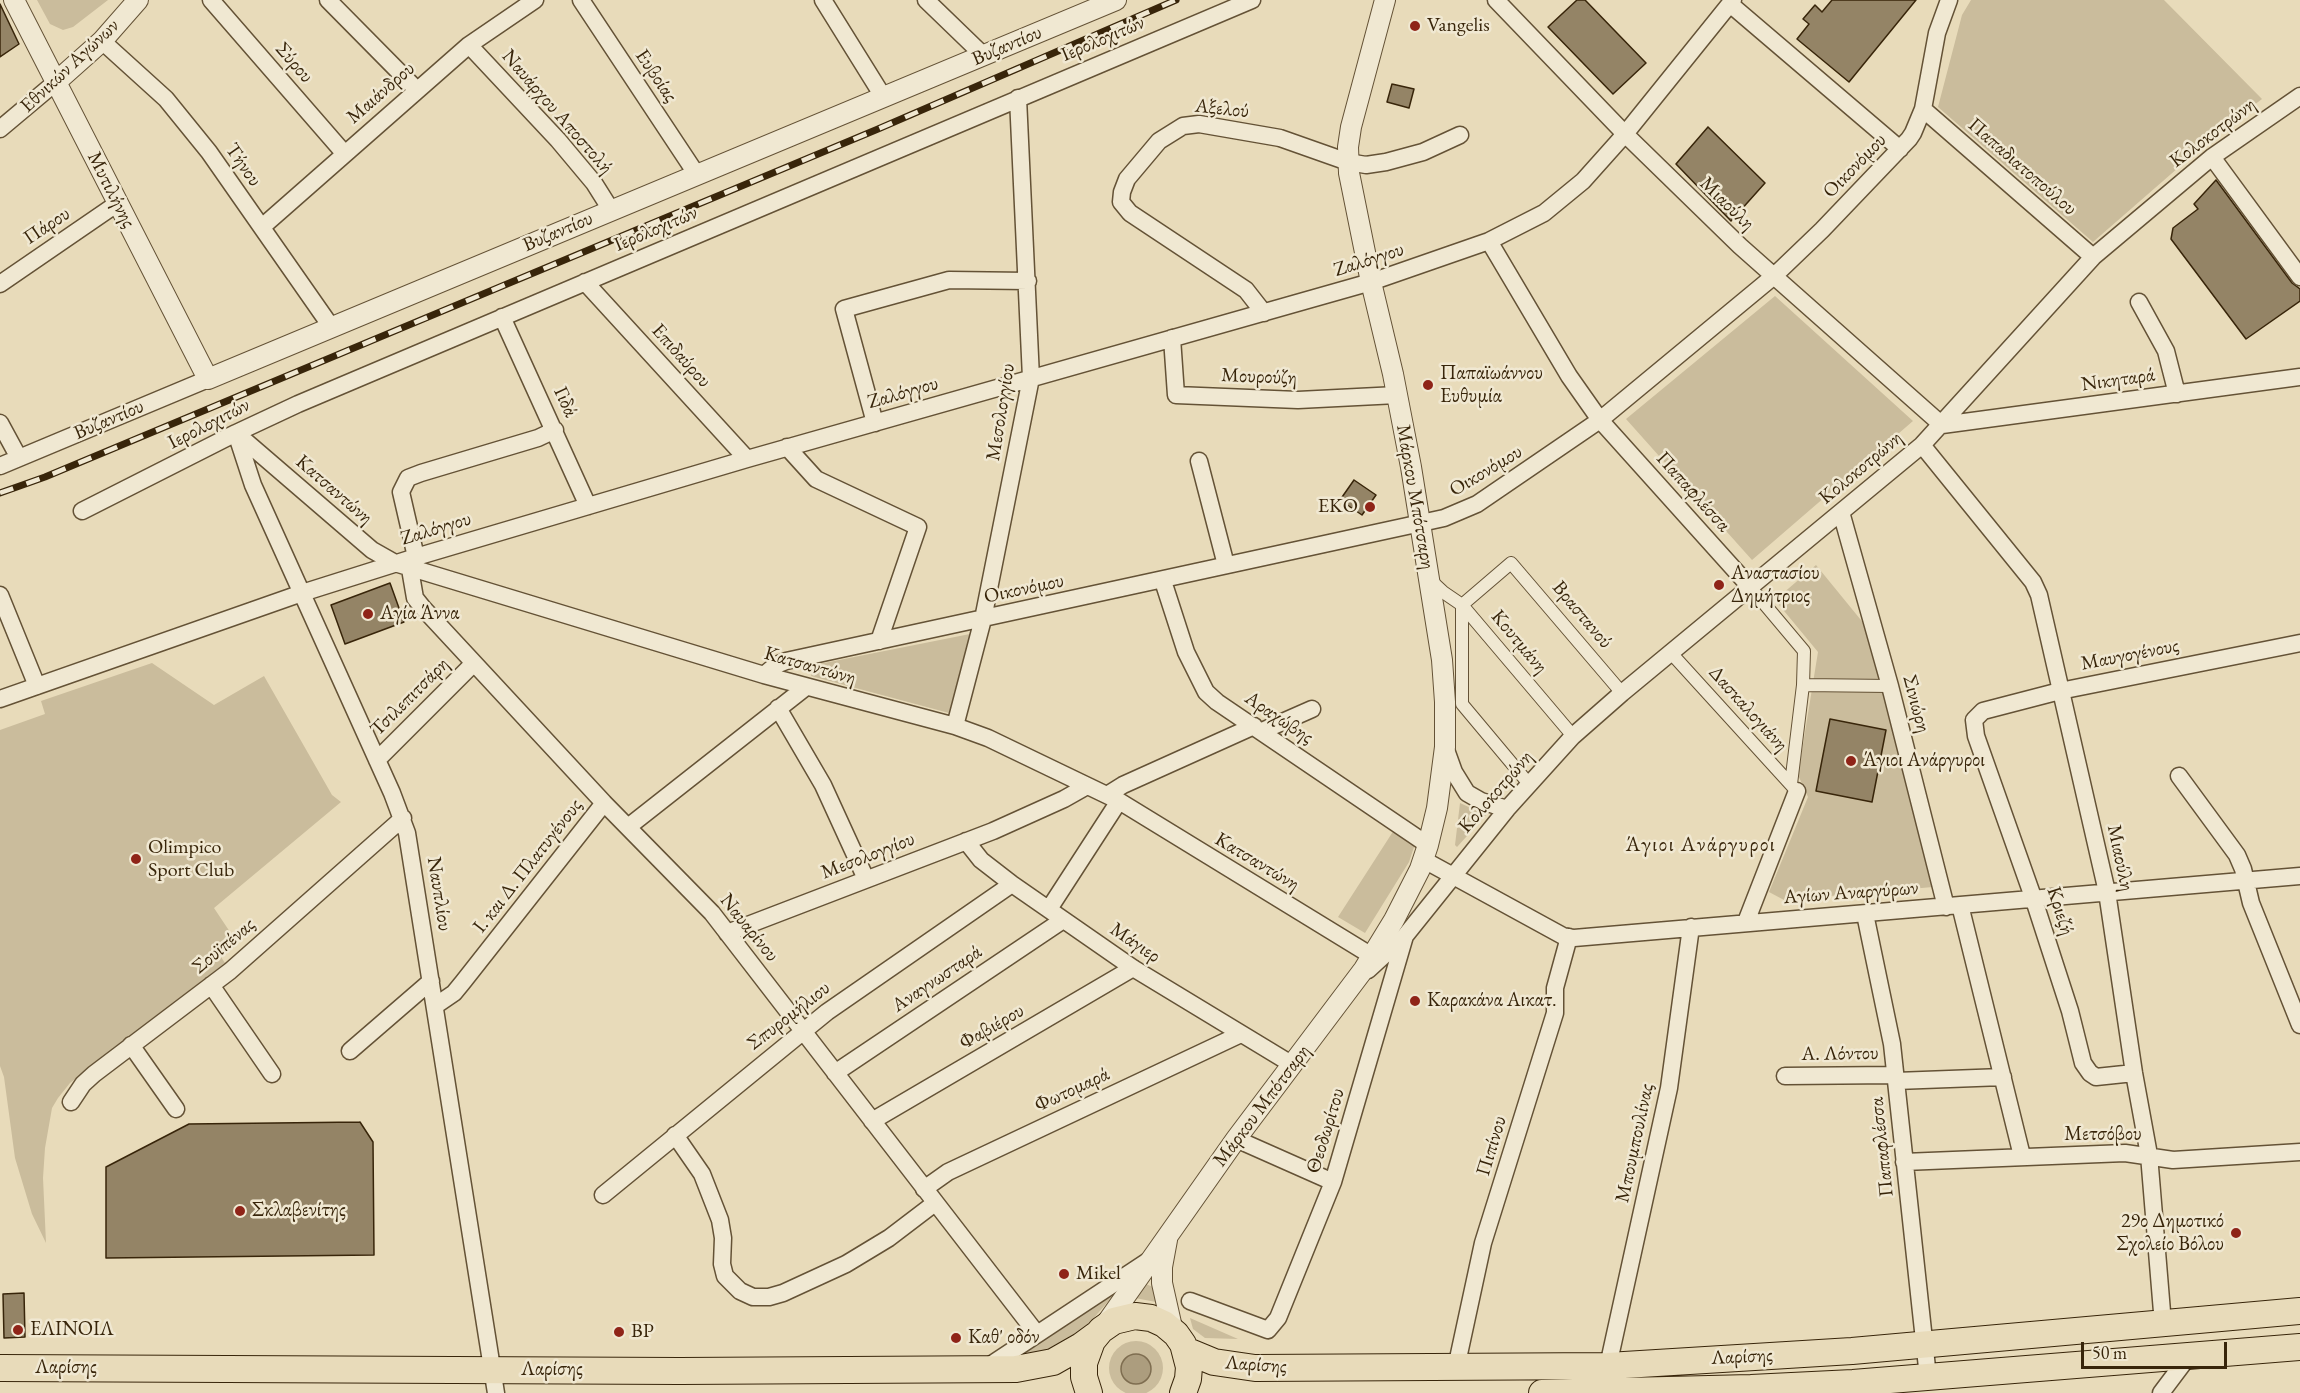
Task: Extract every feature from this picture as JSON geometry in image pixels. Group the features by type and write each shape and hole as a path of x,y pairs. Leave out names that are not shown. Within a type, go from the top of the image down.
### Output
{"main road":[{"name":"Λαρίσης","path":"0,1368 494,1382 1023,1368 1046,1364 1071,1352 1114,1321 1136,1316 1158,1321 1179,1341 1214,1362 1246,1367 1608,1366 1924,1346 2300,1311"},
{"path":"1089,1393 1084,1377 1084,1363 1088,1348 1099,1332"},
{"path":"1179,1341 1189,1373 1183,1393"},
{"name":"Λαρίσης","path":"1542,1393 1751,1391 2300,1347"}],"street":[{"name":"Μυτιλήνης","path":"14,0 208,379"},
{"name":"Εθνικών Αγώνων","path":"0,129 102,40 138,0"},
{"name":"Σύρου","path":"211,0 344,153"},
{"path":"328,0 416,89"},
{"name":"Μαιάνδρου","path":"262,227 416,89 469,45 535,0"},
{"name":"Ευβοίας","path":"580,0 697,175"},
{"path":"823,0 884,98"},
{"path":"926,0 984,56"},
{"name":"Βυζαντίου","path":"0,466 984,56 1082,6 1116,0"},
{"name":"Ιερολοχιτών","path":"82,511 236,433 502,317 1252,0"},
{"name":"Μάρκου Μπότσαρη","path":"1099,1332 1236,1139 1355,982 1372,956 1394,920 1426,853 1437,808 1445,747 1442,660 1421,523 1397,395 1351,190 1348,162 1351,127 1385,0"},
{"name":"Μιαούλη","path":"1496,0 1625,134 1774,276 1942,425"},
{"name":"Οικονόμου","path":"764,675 776,665 786,661 1421,523 1454,515 1477,504 1600,420 1774,276 1900,149 1913,134 1923,109 1937,33 1949,0"},
{"path":"1731,2 1900,149"},
{"name":"Ζαλόγγου","path":"0,699 302,593 787,447 1371,282 1489,241 1555,206 1588,176 1625,134 1731,2"},
{"name":"Τήνου","path":"102,40 166,99 209,152 332,328"},
{"name":"Ναυάρχου Αποστολή","path":"469,45 558,141 594,183 611,210"},
{"name":"Κολοκοτρώνη","path":"1453,877 1507,808 1574,736 1622,693 1922,445 2032,321 2093,257 2212,156 2300,96"},
{"name":"Μεσολογγίου","path":"955,726 983,619 1031,378 1018,98"},
{"name":"Παπαδιατοπούλου","path":"1923,109 2093,257"},
{"name":"Αξελού","path":"1264,313 1246,290 1126,209 1121,202 1127,179 1159,141 1178,128 1188,125 1206,125 1280,138 1348,162 1366,165 1397,160 1431,149 1460,135"},
{"path":"2212,156 2300,277"},
{"name":"Πάρου","path":"0,284 118,203"},
{"name":"Παπαφλέσσα","path":"1489,241 1569,376 1600,420 1751,588 1804,651 1794,788 1746,922"},
{"path":"875,423 844,309 949,280 1028,281"},
{"name":"Επιδαύρου","path":"585,282 747,459"},
{"path":"2139,302 2166,351 2177,394"},
{"name":"Γιδά","path":"502,317 588,506"},
{"name":"Μουρούζη","path":"1172,338 1176,395 1298,400 1397,395"},
{"name":"Νικηταρά","path":"1942,425 2300,377"},
{"path":"0,423 19,458"},
{"name":"Ναυαρίνου","path":"555,430 538,438 408,478 400,492 407,563 415,598 473,664 693,894 727,933 1037,1334"},
{"name":"Κατσαντώνη","path":"236,433 364,543 407,563 764,675 955,726 997,742 1113,798 1372,956"},
{"name":"Ναυπλίου","path":"236,433 253,484 403,818 410,848 494,1382"},
{"name":"Μιαούλη","path":"1922,445 2037,589 2107,892 2134,1073 2149,1155 2163,1324"},
{"path":"787,447 816,479 918,527 879,641"},
{"path":"1199,461 1226,565"},
{"name":"Σινιώρη","path":"1840,512 2003,1077 2022,1156"},
{"name":"Βραστανού","path":"1462,605 1511,563 1622,693"},
{"name":"Κουτμάνη","path":"1429,579 1462,605 1574,736"},
{"name":"Αραχώβης","path":"1162,580 1186,652 1206,692 1426,853"},
{"path":"0,595 37,686"},
{"path":"1462,605 1462,704 1529,784"},
{"name":"Μαυγογένους","path":"1974,720 1983,711 2060,691 2300,643"},
{"name":"Δασκαλογιάνη","path":"1671,653 1794,788"},
{"name":"Τσιλεπιτσάρη","path":"377,760 473,664"},
{"path":"1803,685 1890,686"},
{"path":"628,827 806,687"},
{"path":"778,708 823,785 866,879"},
{"path":"1049,909 1113,798 1123,785 1258,728 1312,709"},
{"name":"Κριεζή","path":"1974,720 1976,736 2033,897 2087,1069 2096,1077 2134,1073"},
{"path":"1445,747 1454,772 1467,793 1481,801 1507,808"},
{"path":"2179,776 2237,855 2251,903 2300,1025"},
{"name":"Μεσολογγίου","path":"727,933 966,841 1034,813 1087,786"},
{"name":"Ι. και Δ. Πλατυγένους","path":"435,1006 454,993 604,803"},
{"name":"Σουϊπένας","path":"71,1102 88,1079 211,985 403,818"},
{"name":"Μάγιερ","path":"966,841 981,860 1012,884 1133,969 1293,1065"},
{"path":"1426,853 1453,877 1569,937"},
{"name":"Αγίων Αναργύρων","path":"1569,937 2300,876"},
{"name":"Μάρκου Μπότσαρη","path":"1355,982 1406,936 1453,877"},
{"name":"Σπυρομήλιου","path":"603,1194 877,975 1012,884"},
{"name":"Παπαφλέσσα","path":"1865,914 1892,1044 1928,1377"},
{"name":"Αναγνωσταρά","path":"835,1073 1063,920"},
{"name":"Μπουμπουλίνας","path":"1608,1366 1669,1088 1691,927"},
{"name":"Θεοδωρίτου","path":"1190,1301 1268,1330 1278,1318 1333,1182 1406,936"},
{"name":"Πιπίνου","path":"1456,1368 1483,1243 1555,1013 1555,988 1569,937"},
{"name":"Φαβιέρου","path":"872,1121 1133,969"},
{"path":"350,1051 431,981"},
{"path":"211,985 272,1074"},
{"name":"Φωτομαρά","path":"924,1189 948,1172 1241,1034"},
{"path":"131,1046 176,1109"},
{"name":"Α. Λόντου","path":"1785,1076 2003,1077"},
{"path":"675,1135 697,1164 716,1210 722,1231 722,1264 725,1276 734,1286 749,1296 768,1297 815,1280 853,1260 910,1224 935,1203"},
{"path":"1236,1139 1333,1182"},
{"name":"Μετσόβου","path":"1905,1162 2119,1153 2149,1155 2173,1160 2300,1152"},
{"path":"1169,1232 1162,1277 1179,1341"},
{"path":"984,1369 1148,1261"},
{"path":"2161,1393 2188,1357"}],"shaded area":[{"path":"37,0 108,0 73,27 63,30 50,24"},
{"path":"1971,0 2164,0 2262,99 2225,127 2093,242 1938,107 1962,15"},
{"path":"1775,296 1913,421 1752,560 1626,419"},
{"path":"1816,565 1865,625 1933,887 1784,900 1769,892 1808,797 1798,775 1818,652 1775,600"},
{"path":"970,634 949,713 811,676 814,665"},
{"name":"Olimpico Sport Club","path":"152,663 214,705 264,676 332,795 341,802 214,908 238,944 221,957 225,963 70,1083 58,1098 52,1108 45,1148 43,1178 46,1243 32,1214 15,1158 4,1077 0,1066 0,730 45,714 41,701"},
{"path":"1460,803 1486,815 1457,847 1455,845"},
{"path":"1394,830 1415,844 1409,862 1365,933 1338,917"},
{"path":"1146,1284 1155,1288 1156,1302 1135,1298"},
{"path":"1118,1290 1086,1327 1071,1338 1048,1350 1019,1356"},
{"path":"1190,1318 1238,1339 1205,1338 1193,1329"},
{"path":"1136,1341 1146,1343 1155,1349 1161,1358 1163,1368 1161,1378 1155,1387 1146,1393 1136,1395 1126,1393 1117,1387 1111,1378 1109,1368 1111,1358 1117,1349 1126,1343"},
{"path":"1136,1354 1147,1358 1151,1369 1147,1380 1136,1384 1125,1380 1121,1369 1125,1358"}],"building":[{"path":"1577,0 1585,0 1646,63 1613,94 1548,27"},
{"path":"1832,0 1916,0 1849,82 1797,39 1809,24 1803,19 1815,5 1822,12"},
{"path":"0,4 19,44 0,57"},
{"path":"1392,84 1414,89 1409,108 1387,102"},
{"path":"1708,127 1765,183 1731,221 1676,164"},
{"path":"2216,180 2292,283 2300,289 2300,301 2246,339 2171,239 2173,228 2198,209 2194,204"},
{"path":"1354,480 1376,495 1362,515 1340,500"},
{"name":"Αγία Άννα","path":"390,583 404,622 345,644 331,605"},
{"name":"Άγιοι Ανάργυροι","path":"1830,719 1886,730 1872,802 1816,791"},
{"name":"Σκλαβενίτης","path":"360,1122 373,1142 374,1255 106,1258 106,1167 189,1124"},
{"path":"24,1293 25,1337 4,1338 3,1294"}],"railway":[{"path":"0,493 45,477 878,129 1176,0"}],"place":[{"name":"Vangelis","path":"1415,26"},
{"name":"Παπαϊωάννου Ευθυμία","path":"1428,385"},
{"name":"EKO","path":"1370,507"},
{"name":"Αναστασίου Δημήτριος","path":"1719,585"},
{"name":"Αγία Άννα","path":"368,614"},
{"name":"Άγιοι Ανάργυροι","path":"1851,761"},
{"name":"Olimpico Sport Club","path":"136,859"},
{"name":"Καρακάνα Αικατ.","path":"1415,1001"},
{"name":"Σκλαβενίτης","path":"240,1211"},
{"name":"29ο Δημοτικό Σχολείο Βόλου","path":"2236,1233"},
{"name":"Mikel","path":"1064,1274"},
{"name":"ΕΛΙΝΟΙΛ","path":"18,1330"},
{"name":"BP","path":"619,1332"},
{"name":"Καθ' οδόν","path":"956,1338"}],"district":[{"name":"Άγιοι Ανάργυροι","path":"1701,845"}]}
